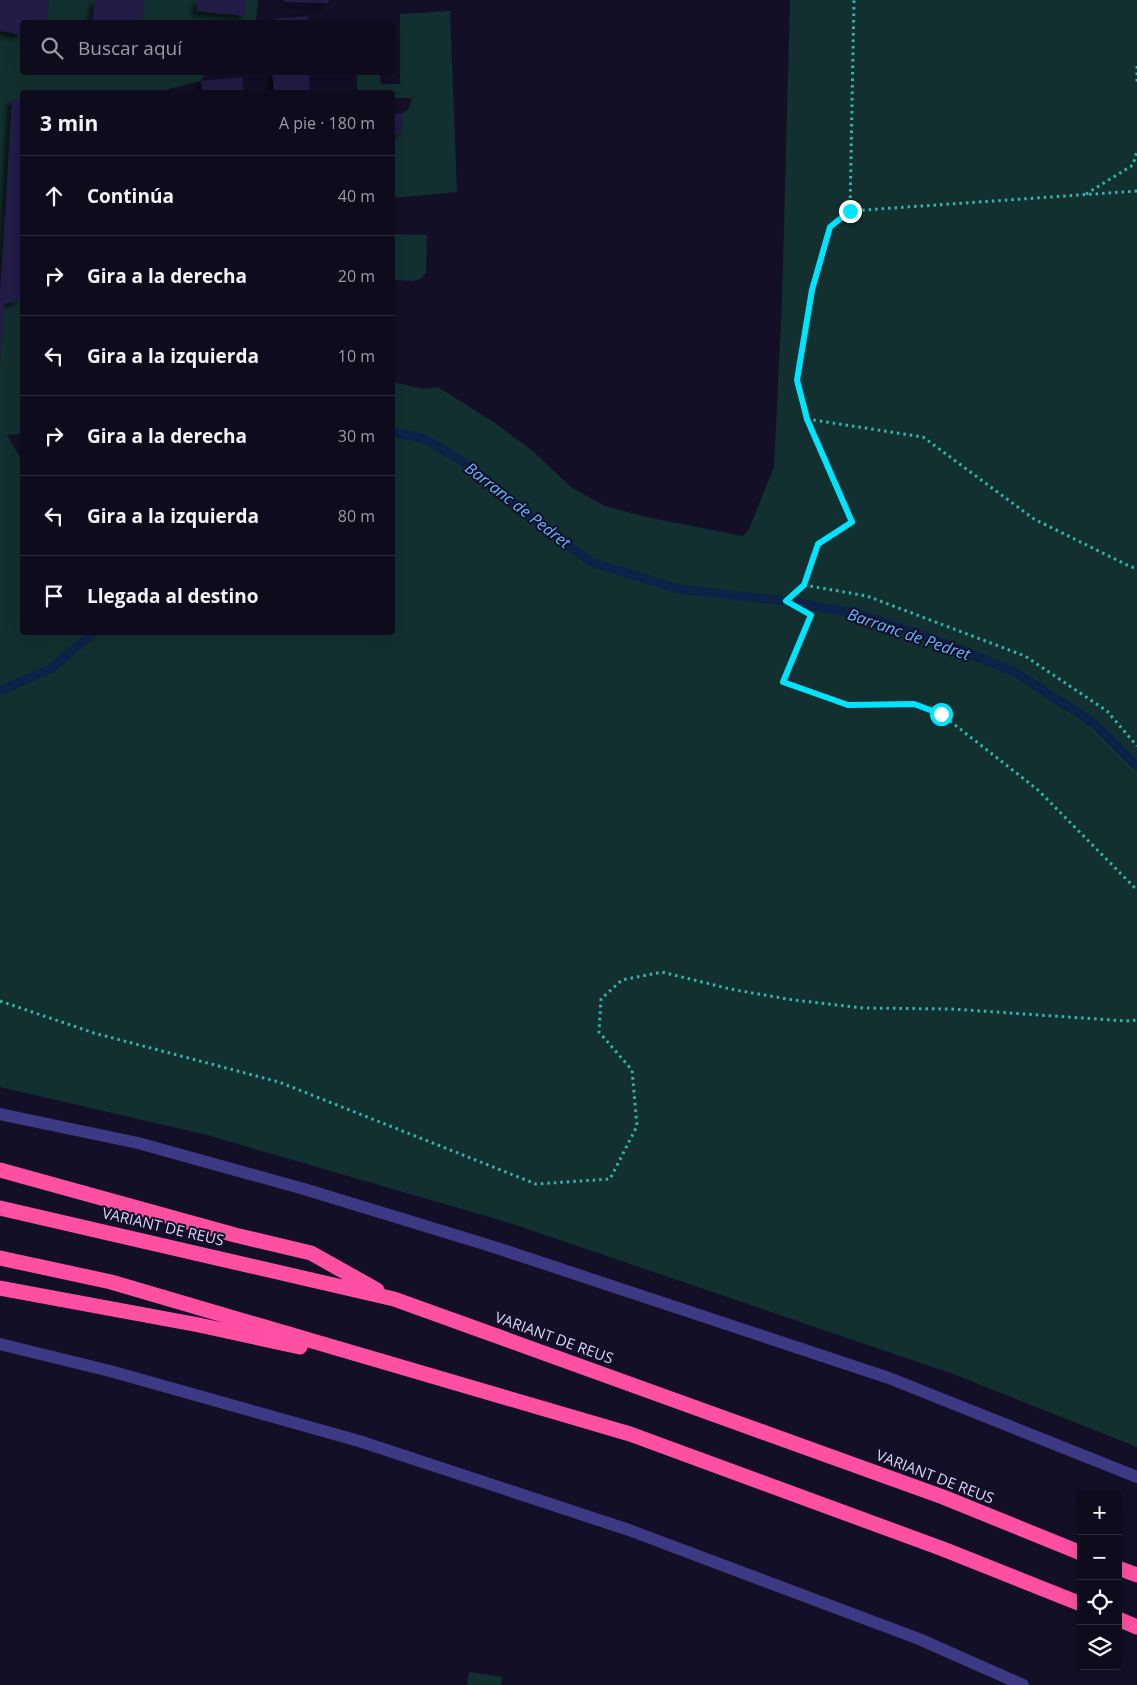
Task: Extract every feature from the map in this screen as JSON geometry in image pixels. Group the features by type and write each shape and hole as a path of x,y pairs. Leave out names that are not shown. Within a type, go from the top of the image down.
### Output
{"highway":[{"path":"0,1170 235,1235 311,1252 394,1299"},
{"name":"VARIANT DE REUS","path":"0,1208 394,1299 943,1498 1077,1551"},
{"path":"0,1258 112,1282 630,1434 943,1549 1077,1602"},
{"path":"0,1288 199,1325 434,1377"},
{"path":"1122,1569 1137,1575"},
{"path":"1122,1621 1137,1627"}],"street":[{"path":"0,1114 138,1143 304,1189 494,1247 889,1378 1137,1477"},
{"path":"0,1344 110,1371 359,1441 628,1530 919,1639 1023,1685"}],"path":[{"path":"850,211 854,0"},
{"path":"1137,66 1137,83"},
{"path":"1084,195 1133,165 1137,151"},
{"path":"1137,191 850,211 830,227 812,290 797,380 807,419 852,522 818,544 804,585 786,601 811,615 783,682 848,705 914,704 941,714 1038,790 1137,890"},
{"path":"807,419 923,437 1034,519 1131,567 1137,568"},
{"path":"804,585 867,596 1025,656 1107,711 1137,746"},
{"path":"0,1001 94,1033 279,1082 536,1184 610,1179 637,1126 632,1070 599,1032 601,999 622,980 662,972 793,1000 854,1007 952,1009 1126,1021 1137,1020"}],"green space":[{"path":"0,0 258,0 256,20 20,20 20,75 205,75 201,81 165,90 20,90 20,434 7,435 20,457 20,635 395,635 395,382 424,389 438,387 495,423 534,452 572,488 605,506 646,517 743,536 749,529 774,467 782,301 790,0 1137,0 1137,1447 953,1374 510,1223 207,1135 0,1087"},
{"path":"450,11 457,192 395,198 395,134 401,134 402,113 408,110 412,98 395,98 395,90 357,90 357,75 380,75 381,84 400,84 400,14"},
{"path":"395,234 427,235 426,272 421,279 413,281 395,280"},
{"path":"469,1672 502,1677 501,1685 467,1685"}],"building":[{"path":"0,0 49,0 46,20 20,20 20,35 0,31"},
{"path":"95,0 144,0 142,20 92,20"},
{"path":"197,0 246,0 245,16 196,11"},
{"path":"284,0 329,0 328,3 284,2"},
{"path":"308,16 308,20 274,19"},
{"path":"272,75 309,75 310,90 274,90"},
{"path":"243,77 243,90 202,90 201,81"},
{"path":"12,99 20,99 20,301 4,304 0,367 0,295"},
{"path":"402,113 401,134 395,134 395,114"}],"waterway":[{"name":"Barranc de Pedret","path":"395,433 422,438 462,461 533,520 591,562 678,589 786,601 860,614 930,638 1015,672 1095,724 1137,766"},
{"name":"Barranc de Pedret","path":"0,691 52,668 90,635"}],"route":[{"path":"850,211 830,227 812,290 797,380 807,419 852,522 818,544 804,585 786,601 811,615 783,682 848,705 914,704 941,714"}]}
